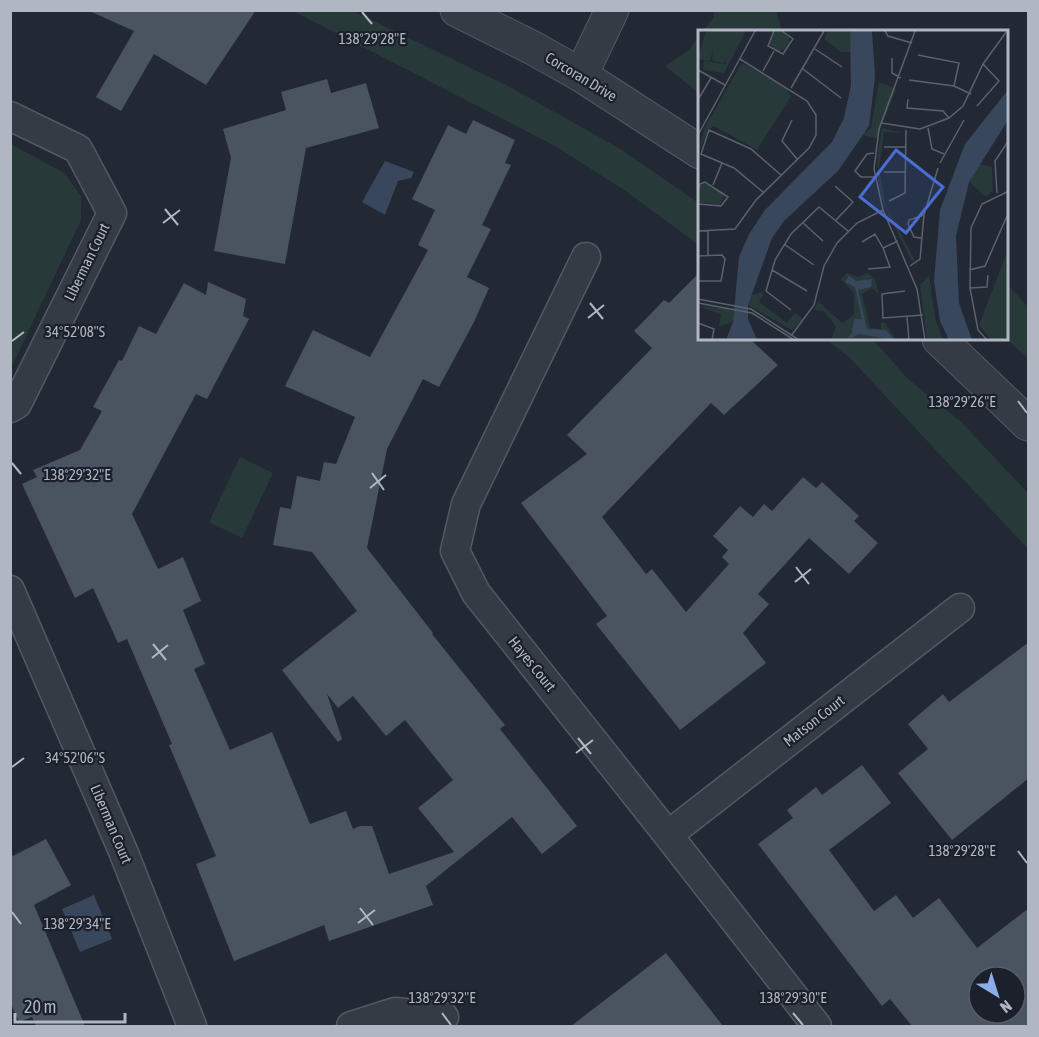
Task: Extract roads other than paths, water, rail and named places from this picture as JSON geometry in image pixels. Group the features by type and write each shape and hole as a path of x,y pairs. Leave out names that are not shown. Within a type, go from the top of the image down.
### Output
{"street":[{"name":"Corcoran Drive","path":"457,10 581,75 698,151"},
{"path":"581,75 612,10"},
{"name":"Liberman Court","path":"10,116 78,149 112,213 17,404 10,408"},
{"name":"Hayes Court","path":"586,256 466,504 455,551 476,593 817,1026"},
{"path":"940,340 1029,424"},
{"name":"Liberman Court","path":"10,590 123,851 192,1026"},
{"name":"Matson Court","path":"668,835 960,608"},
{"path":"351,1026 395,1012 444,1017"}],"water":[{"path":"385,161 414,172 411,178 398,181 385,215 362,202"},
{"path":"94,895 112,939 80,952 62,909"}]}
